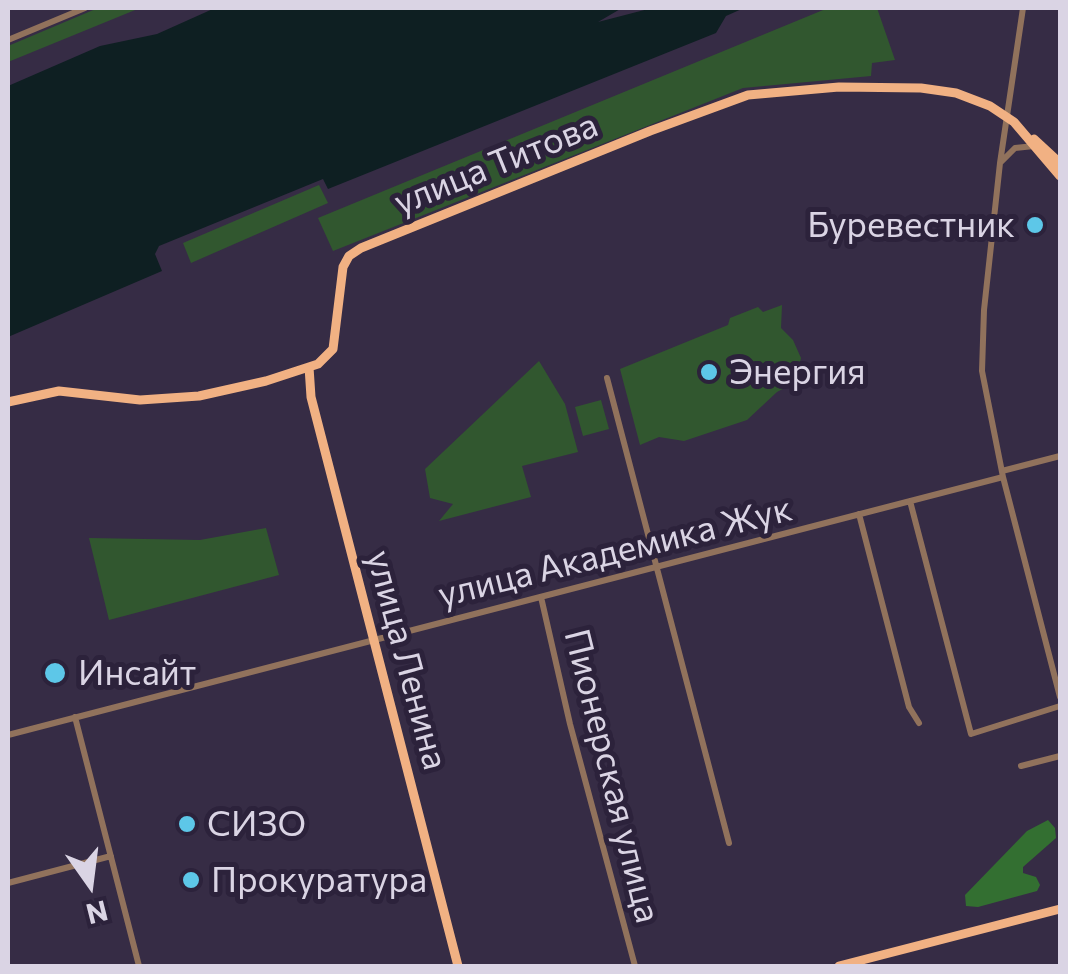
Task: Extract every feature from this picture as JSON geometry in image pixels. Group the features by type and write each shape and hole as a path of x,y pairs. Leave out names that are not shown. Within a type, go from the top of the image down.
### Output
{"main road":[{"name":"улица Титова","path":"309,367 326,360 334,349 343,267 361,248 726,102 771,91 819,88 917,88 970,97 1007,116 1060,176"},
{"path":"1024,131 1060,163"},
{"path":"8,402 60,391 140,400 199,396 309,367"},
{"name":"улица Ленина","path":"309,367 311,397 458,966"},
{"path":"838,966 1060,909"}],"street":[{"path":"8,40 84,8"},
{"path":"1023,8 1000,163 984,310 982,371 1003,474 1060,698"},
{"path":"1000,163 1014,148 1034,146"},
{"path":"607,378 729,843"},
{"name":"улица Академика Жук","path":"8,735 910,502 1060,456"},
{"path":"910,502 972,734 1060,706"},
{"path":"860,514 909,707 918,723"},
{"name":"Пионерская улица","path":"541,597 634,966"},
{"path":"75,717 139,966"},
{"path":"1021,766 1060,756"},
{"path":"8,883 111,856"}],"green space":[{"path":"98,8 140,8 8,62 8,46"},
{"path":"828,8 877,8 895,60 872,63 871,76 743,88 333,251 318,218"},
{"path":"319,185 328,203 191,263 183,243"},
{"name":"Энергия","path":"782,305 781,328 793,340 801,358 797,376 788,386 747,420 684,441 659,437 640,445 620,369 728,325 730,318 758,307 763,312"},
{"path":"539,361 565,404 578,452 522,466 531,497 439,521 453,504 430,498 425,469"},
{"path":"601,400 609,429 583,436 575,407"},
{"path":"266,528 279,575 109,620 89,538 200,540"},
{"path":"1048,820 1055,828 1056,838 1023,867 1023,873 1036,877 1040,885 1037,891 978,907 966,906 965,895 1027,831"}],"shaded area":[{"path":"215,8 622,8 598,22 652,8 744,8 726,16 716,33 328,189 323,179 159,246 155,254 162,271 8,337 8,86 100,46 157,34"}],"place":[{"name":"Буревестник","path":"1035,225"},
{"name":"Энергия","path":"709,372"},
{"name":"Инсайт","path":"55,673"},
{"name":"СИЗО","path":"187,824"},
{"name":"Прокуратура","path":"191,880"}]}
